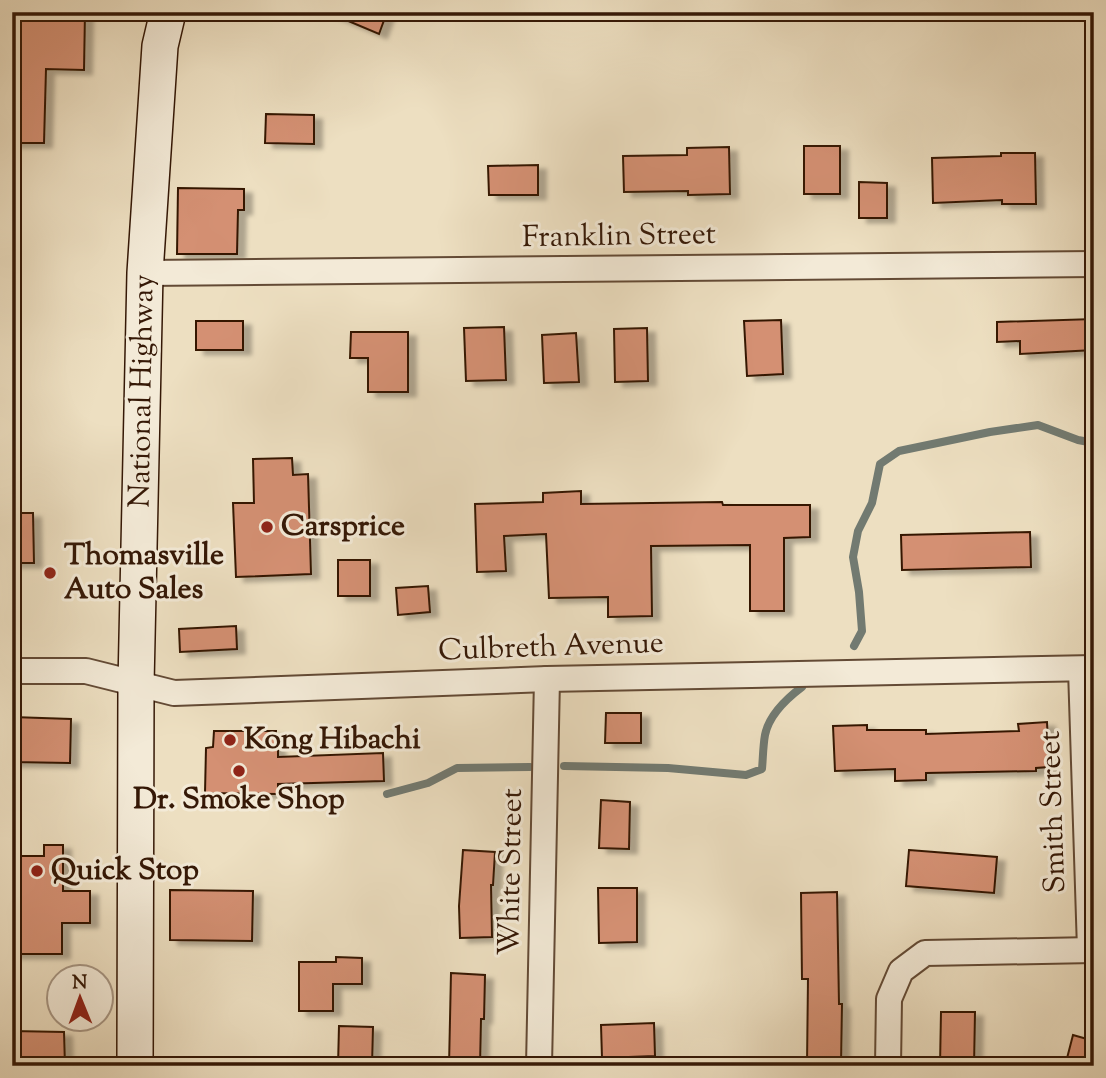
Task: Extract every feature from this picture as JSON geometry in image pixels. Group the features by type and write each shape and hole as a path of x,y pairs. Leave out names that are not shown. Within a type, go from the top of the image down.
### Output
{"main road":[{"name":"National Highway","path":"135,1066 136,684 145,273 160,46 167,12"}],"street":[{"name":"Franklin Street","path":"145,273 1094,264"},
{"name":"Culbreth Avenue","path":"12,671 86,671 174,693 547,679 1087,669"},
{"name":"Smith Street","path":"1087,669 1092,949"},
{"name":"White Street","path":"540,1066 547,679"},
{"path":"888,1066 889,999 901,971 925,953 1092,949"}],"building":[{"path":"12,12 85,12 84,70 46,69 44,143 12,143"},
{"path":"327,12 387,12 379,34"},
{"path":"266,114 314,115 314,144 265,143"},
{"path":"804,146 840,146 840,194 804,194"},
{"path":"729,147 730,194 688,195 688,191 624,192 623,156 687,155 687,148"},
{"path":"1001,153 1035,153 1036,204 1002,204 1002,200 933,203 932,158 1001,156"},
{"path":"538,165 538,195 489,195 488,166"},
{"path":"859,182 887,183 887,218 859,218"},
{"path":"178,188 244,189 244,210 238,210 237,254 177,254"},
{"path":"1094,319 1094,350 1020,354 1020,341 997,342 997,322"},
{"path":"781,320 783,374 747,376 744,321"},
{"path":"196,321 243,321 243,350 196,350"},
{"path":"504,327 506,380 466,381 464,328"},
{"path":"647,328 648,381 615,382 614,329"},
{"path":"351,332 408,332 408,392 368,392 368,358 350,358"},
{"path":"576,333 579,382 544,383 542,335"},
{"path":"292,458 293,475 308,474 311,574 236,577 233,503 254,503 253,459"},
{"path":"581,491 581,504 722,502 723,505 810,505 810,537 784,538 784,611 750,611 750,545 651,546 652,616 608,617 608,597 549,598 546,534 504,536 506,571 477,572 475,504 543,502 543,493"},
{"path":"12,513 33,513 34,563 12,563"},
{"path":"1030,532 1031,567 902,570 901,535"},
{"path":"338,560 370,560 370,596 338,596"},
{"path":"428,586 430,612 398,615 396,588"},
{"path":"236,626 237,649 180,652 179,629"},
{"path":"606,713 641,713 641,743 605,743"},
{"path":"12,717 71,719 70,763 12,762"},
{"path":"1047,722 1049,767 1036,768 1036,771 926,773 926,780 895,781 895,769 835,771 833,726 867,725 867,730 926,730 926,734 1019,731 1018,724"},
{"path":"214,731 276,731 275,748 278,748 278,757 383,753 384,781 278,784 278,794 205,793 206,748 213,747"},
{"path":"601,800 630,802 629,849 599,848"},
{"path":"44,845 63,845 63,891 90,891 90,923 62,923 62,954 12,954 12,856 44,856"},
{"path":"463,850 495,852 491,885 492,937 460,938"},
{"path":"909,850 997,857 994,893 906,886"},
{"path":"598,888 637,888 637,942 599,943"},
{"path":"170,890 253,891 252,941 170,940"},
{"path":"837,892 839,1004 842,1004 841,1064 807,1064 808,979 802,979 801,893"},
{"path":"336,957 362,958 362,984 333,984 333,1011 299,1011 299,962 336,962"},
{"path":"451,973 485,975 480,1066 449,1066"},
{"path":"941,1012 975,1012 974,1066 940,1066"},
{"path":"654,1023 655,1056 602,1058 601,1025"},
{"path":"339,1026 373,1027 372,1066 338,1066"},
{"path":"12,1031 64,1032 65,1066 12,1066"},
{"path":"1073,1035 1094,1041 1094,1066 1065,1066"}],"waterway":[{"path":"854,646 862,631 853,557 858,531 872,503 880,464 899,451 1038,425 1094,443"},
{"path":"564,766 668,768 746,775 762,769 765,735 770,721 784,702 802,687"},
{"path":"387,794 428,783 457,768 530,767"}],"place":[{"name":"Carsprice","path":"267,527"},
{"name":"Thomasville Auto Sales","path":"50,573"},
{"name":"Kong Hibachi","path":"230,740"},
{"name":"Dr. Smoke Shop","path":"239,771"},
{"name":"Quick Stop","path":"37,871"}]}
